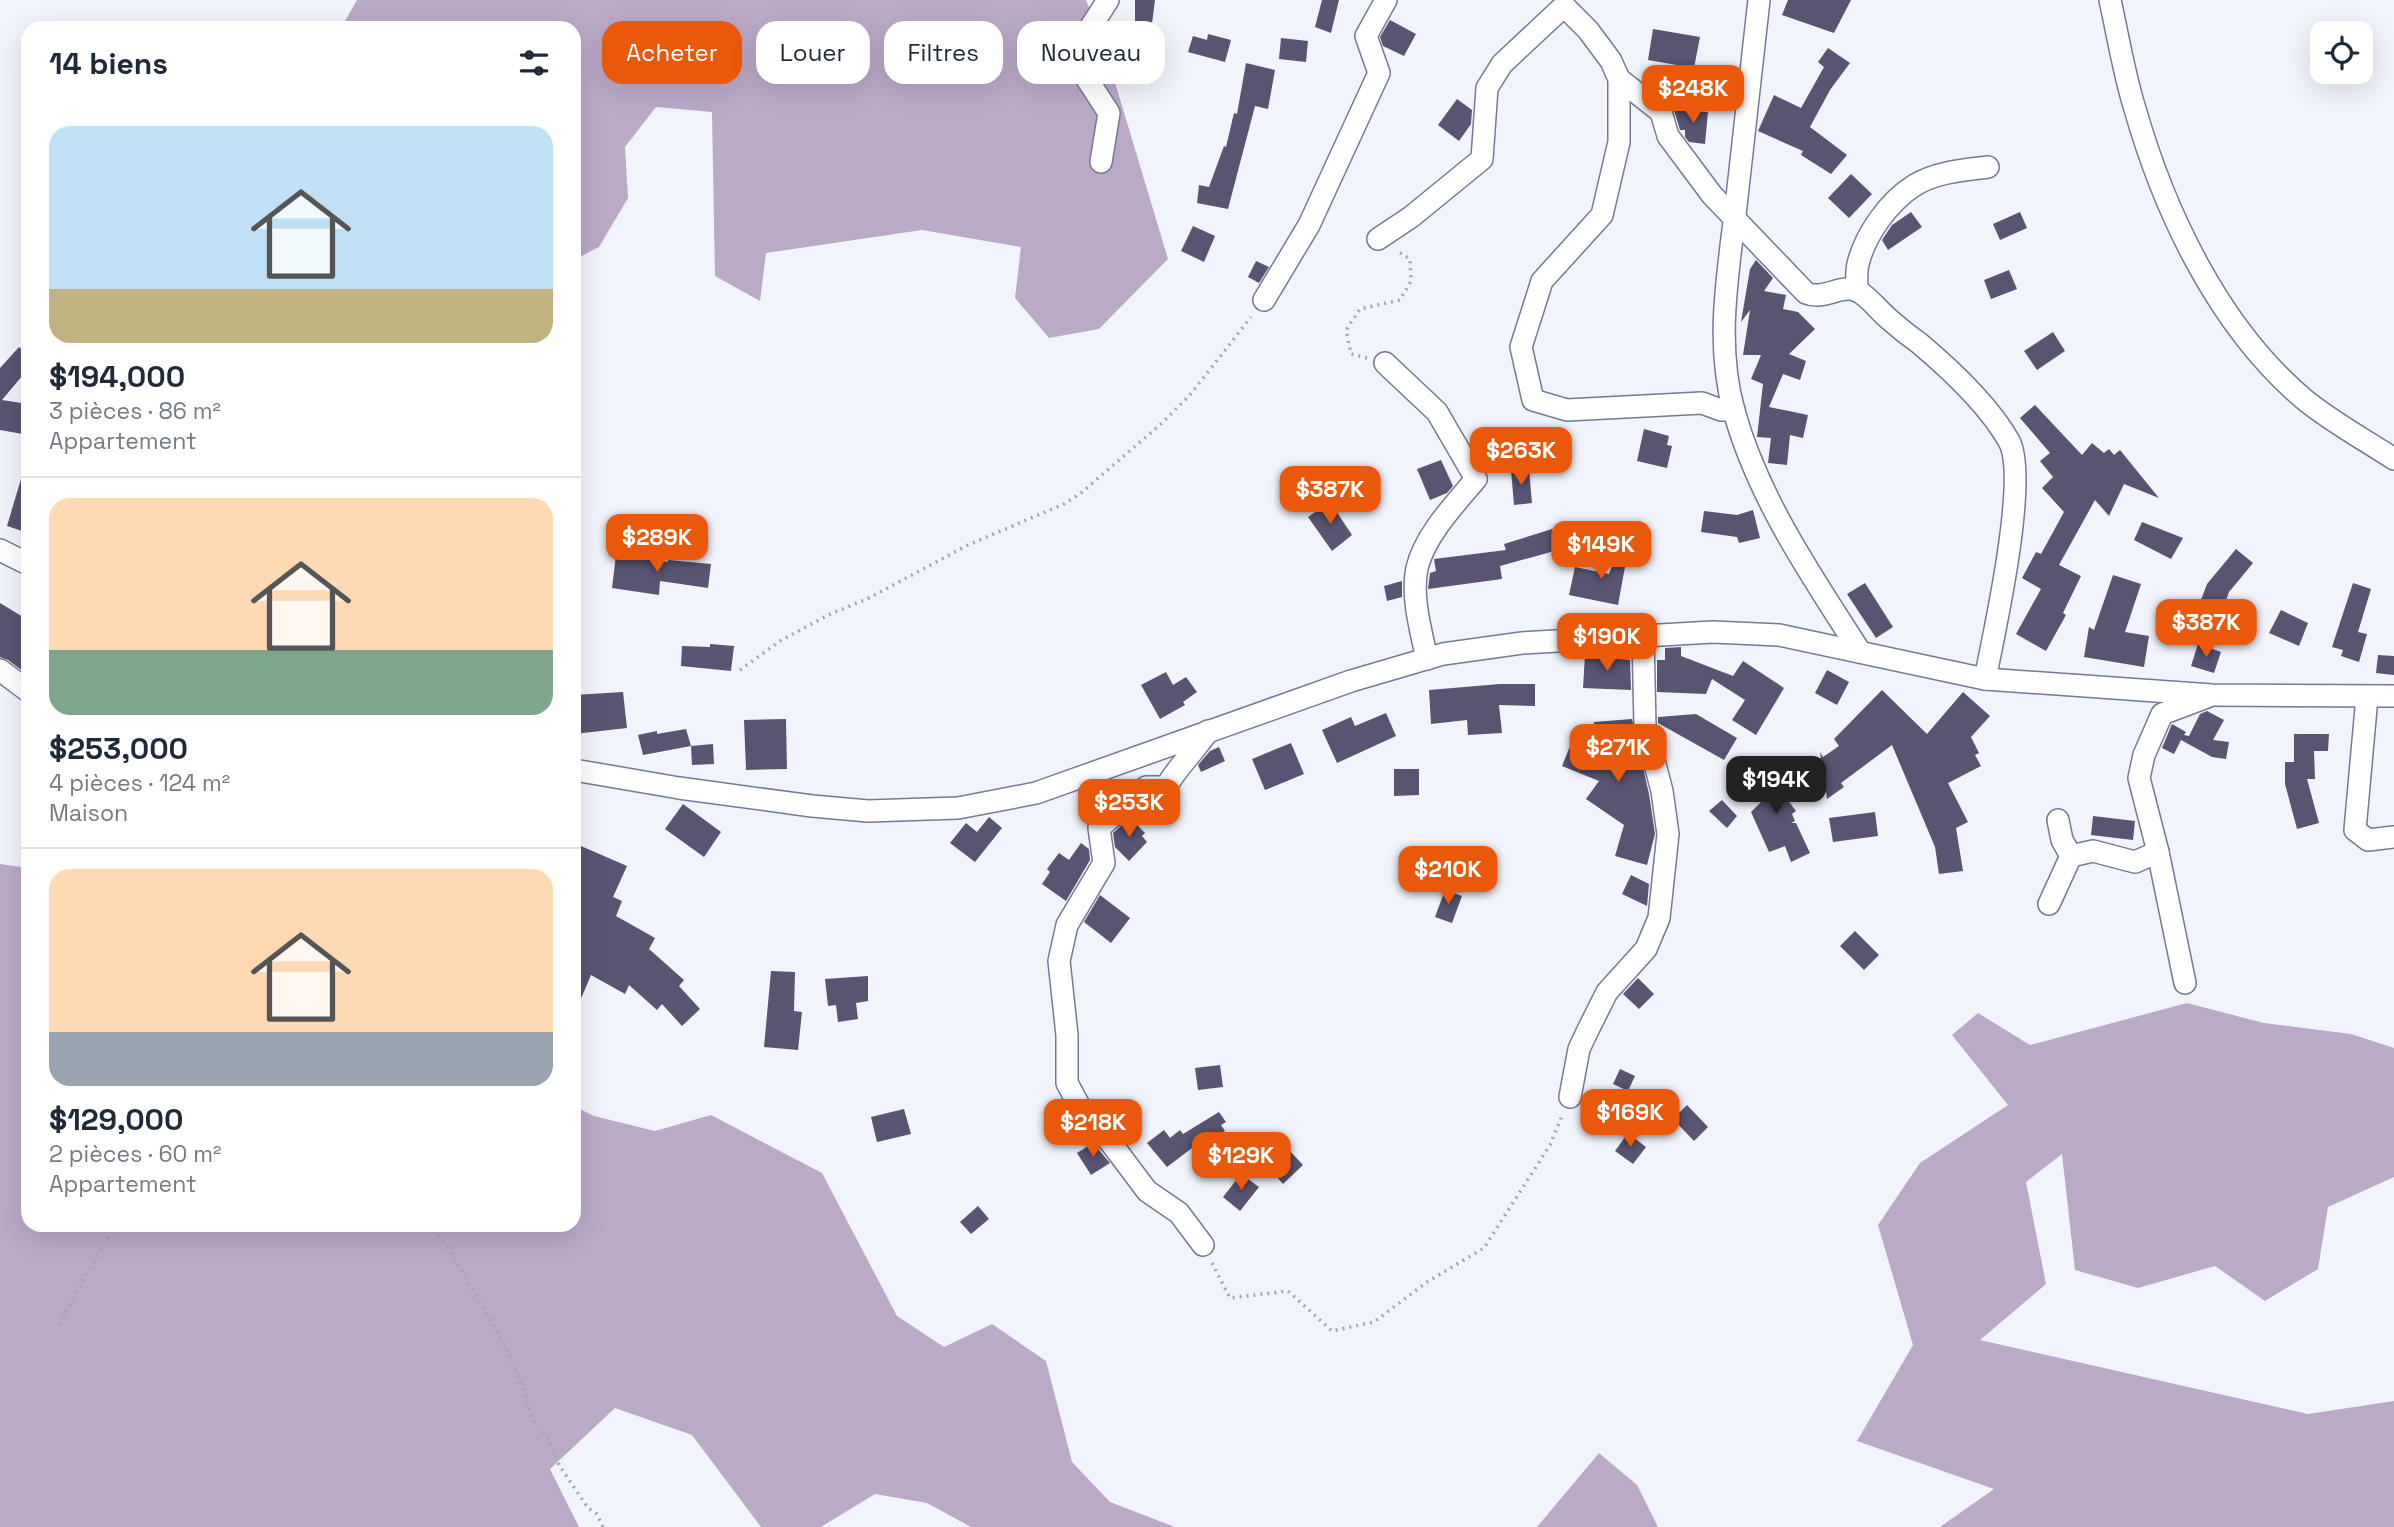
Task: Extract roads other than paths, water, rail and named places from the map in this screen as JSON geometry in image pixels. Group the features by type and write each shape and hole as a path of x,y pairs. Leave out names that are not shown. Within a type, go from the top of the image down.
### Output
{"street":[{"path":"1101,162 1109,113 1072,56 1108,0"},
{"path":"1264,300 1309,225 1328,180 1366,105 1379,73 1366,36 1387,0"},
{"path":"1759,0 1725,284 1724,335 1734,410 1755,471 1813,579 1859,650"},
{"path":"2110,0 2135,110 2168,200 2205,280 2252,345 2305,400 2394,459"},
{"path":"1378,239 1411,217 1482,159 1487,88 1502,64 1557,3 1588,30 1611,61 1619,79 1619,142 1602,215 1542,281 1521,347 1532,400 1567,410 1702,403 1721,410 1734,410"},
{"path":"1619,79 1661,112 1668,136 1712,195 1806,293 1825,296 1851,289 1857,291 1953,371 2009,441 2013,451 2014,498 2003,593 1985,678"},
{"path":"1857,291 1858,263 1878,221 1904,194 1931,178 1956,171 1988,167"},
{"path":"1385,363 1437,412 1476,479 1426,547 1417,569 1418,614 1426,659"},
{"path":"0,550 21,560"},
{"path":"581,771 678,788 812,806 868,811 958,808 1036,793 1351,681 1426,659 1522,643 1713,632 1779,635 1859,650 1949,673 1985,678 2212,695 2394,696"},
{"path":"1570,1097 1579,1049 1597,1012 1607,992 1646,949 1659,918 1668,834 1662,791 1645,726 1643,636"},
{"path":"0,670 21,686"},
{"path":"2185,983 2158,852 2139,778 2144,755 2162,714 2212,695"},
{"path":"2367,697 2356,830 2368,840 2394,837"},
{"path":"1203,1245 1179,1213 1147,1191 1081,1109 1067,1083 1067,1035 1059,961 1067,925 1104,863 1099,828 1146,787 1166,787 1175,771 1194,753 1208,731"},
{"path":"2058,820 2062,840 2071,856"},
{"path":"2071,856 2093,851 2135,862 2158,852"},
{"path":"2049,904 2071,856"}]}
